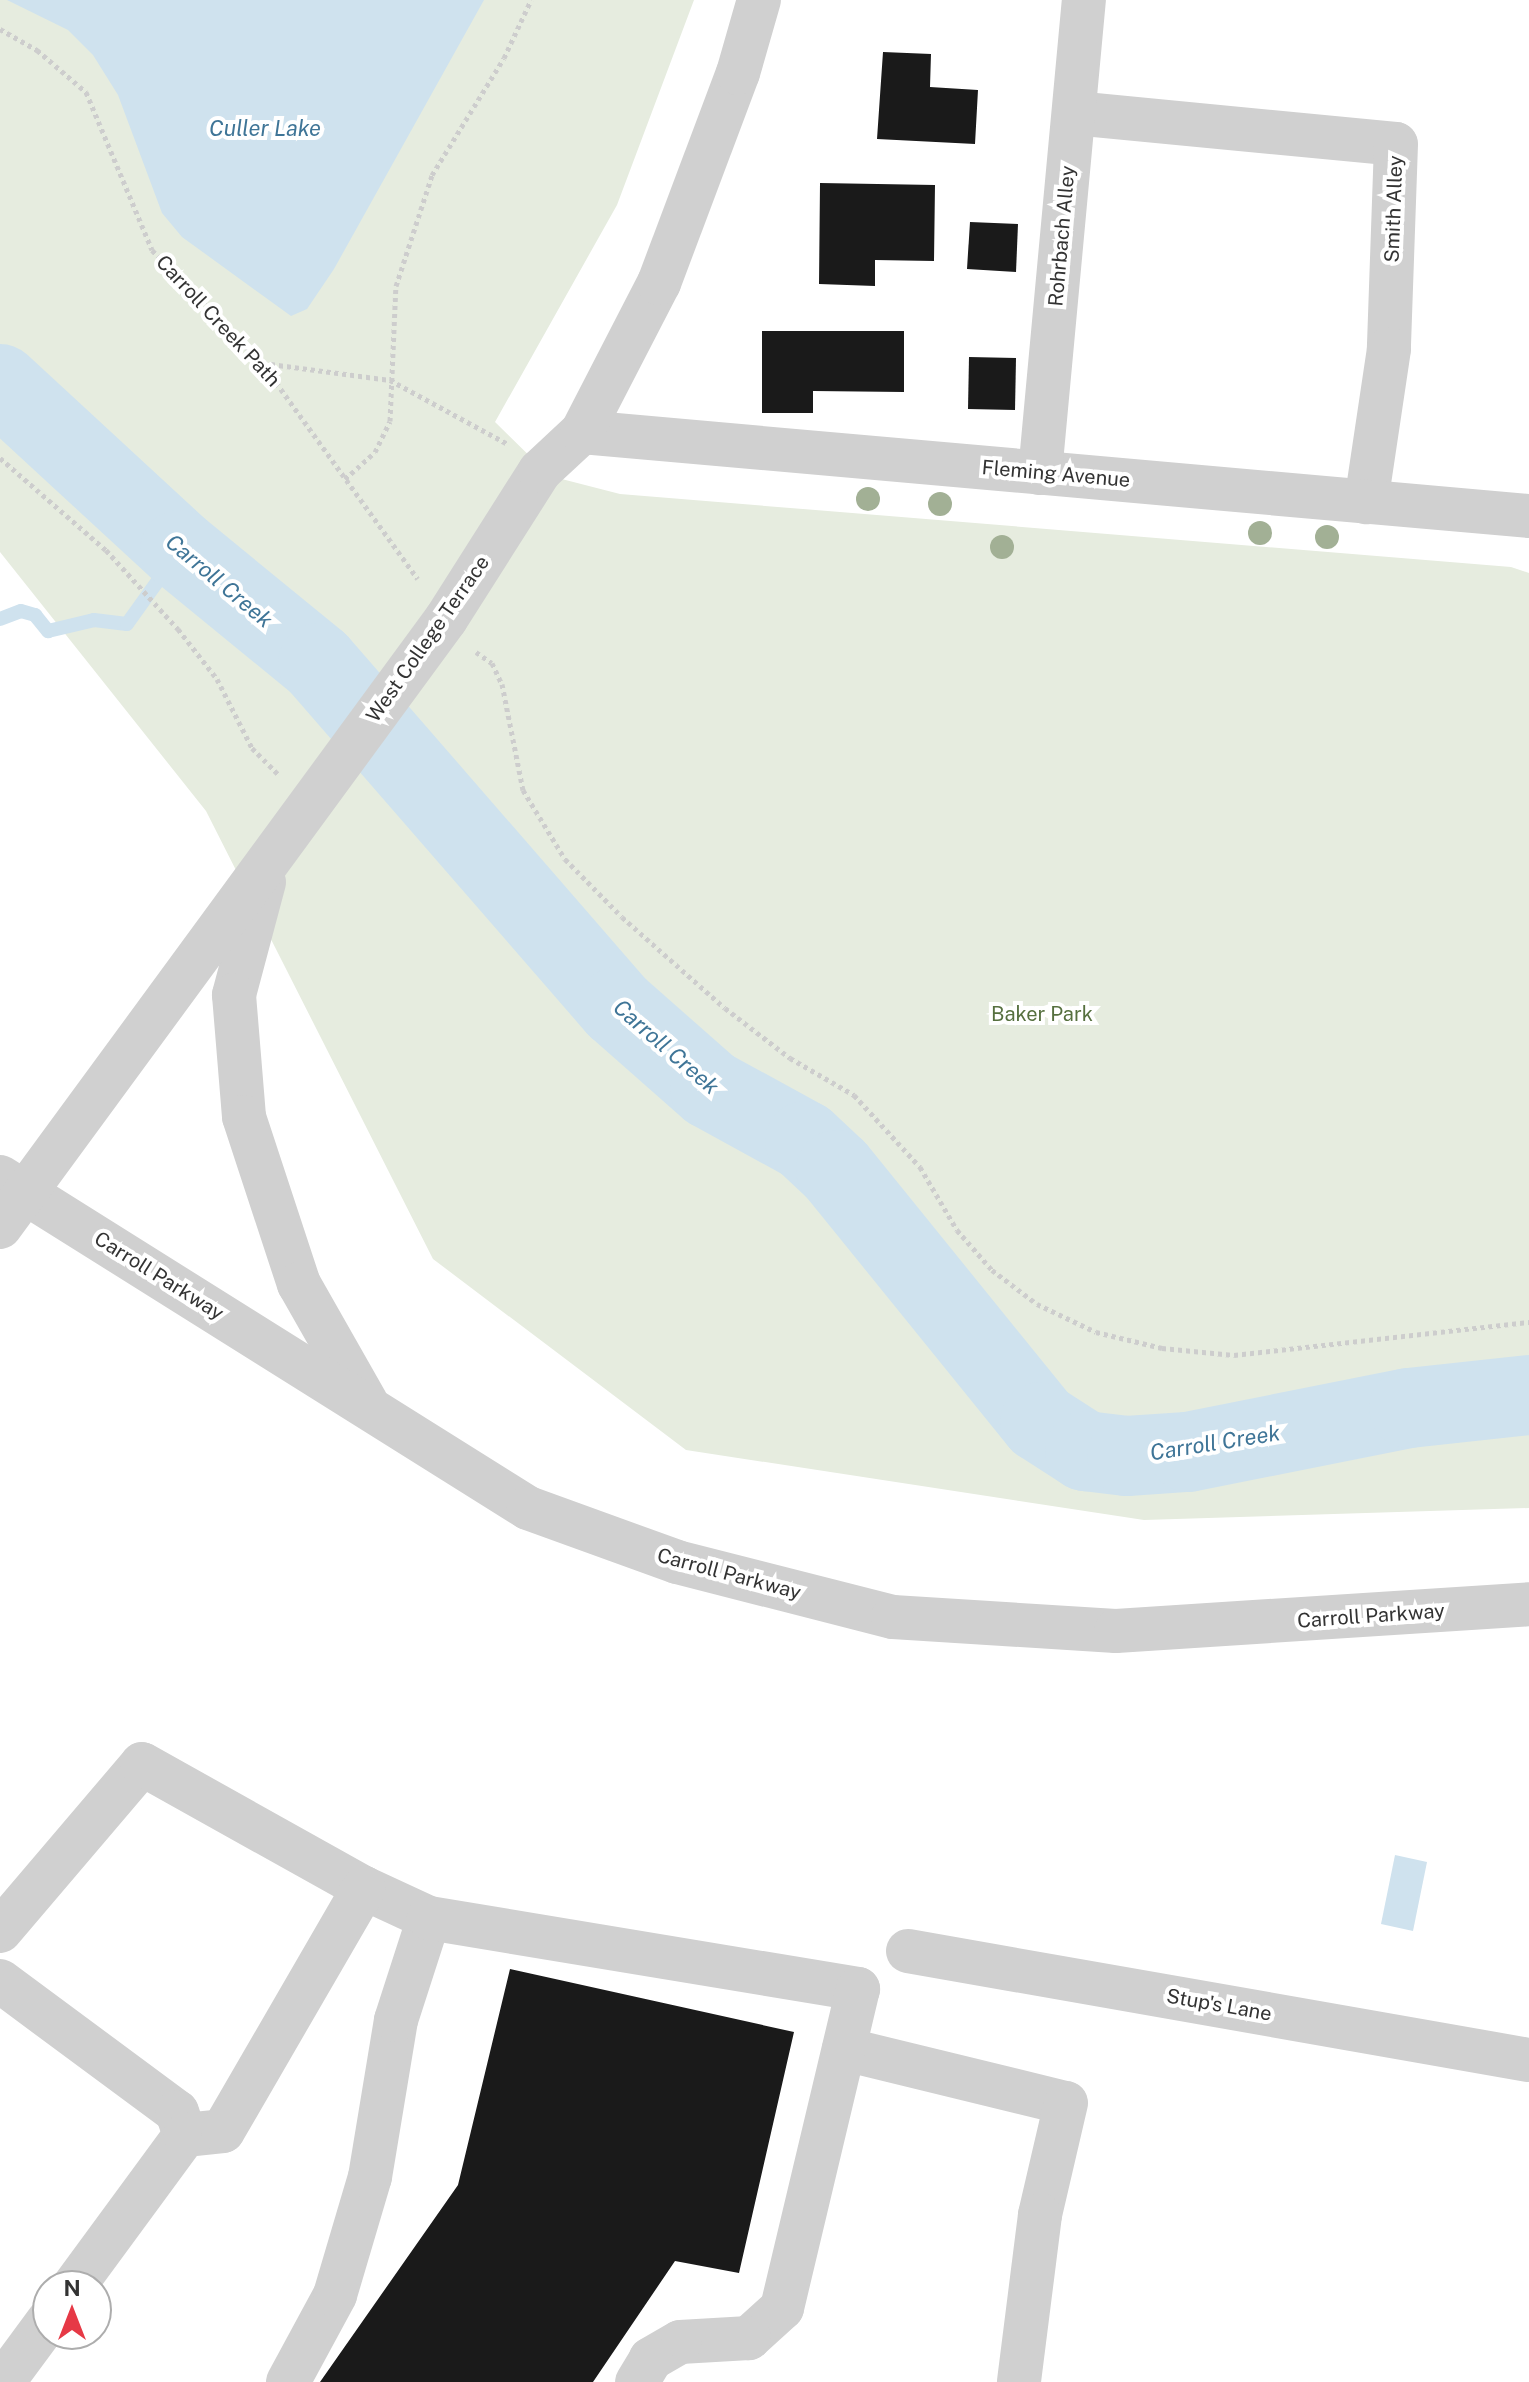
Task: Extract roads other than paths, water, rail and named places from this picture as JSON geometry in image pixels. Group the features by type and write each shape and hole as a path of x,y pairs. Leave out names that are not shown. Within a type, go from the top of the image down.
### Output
{"street":[{"name":"West College Terrace","path":"8,1199 271,857 446,619 540,471 582,432 659,283 738,73 759,0"},
{"name":"Rohrbach Alley","path":"1040,473 1084,0"},
{"name":"Smith Alley","path":"1074,113 1396,144 1389,349 1366,502"},
{"name":"Fleming Avenue","path":"582,432 1529,516"},
{"path":"271,857 234,995 244,1117 299,1284 369,1408"},
{"name":"Carroll Parkway","path":"8,1199 369,1408 528,1508 677,1562 893,1617 1116,1631 1529,1604"},
{"path":"0,1931 142,1764 364,1888 429,1918 858,1989 782,2308 749,2338 680,2342 651,2359 637,2382"},
{"path":"86,2270 185,2135 223,2131 364,1888"},
{"path":"288,2382 335,2295 370,2177 396,2020 429,1918"},
{"name":"Stup's Lane","path":"908,1951 1529,2060"},
{"path":"0,1981 177,2112 185,2135"},
{"path":"844,2049 1066,2103 1040,2215 1019,2382"},
{"path":"3,2382 32,2343"}],"water":[{"name":"Culler Lake","path":"7,0 484,0 334,269 307,309 291,316 182,237 162,213 118,95 93,55 68,30"},
{"path":"1395,1855 1427,1862 1413,1931 1381,1924"}],"waterway":[{"name":"Carroll Creek","path":"0,384 180,550 318,663 617,1007 710,1089 805,1141 836,1170 1040,1422 1085,1451 1127,1456 1188,1452 1409,1408 1529,1395"},
{"path":"0,619 21,611 35,615 48,631 94,620 127,624 180,550"}],"park label":[{"name":"Baker Park","path":"1042,1014"}]}
